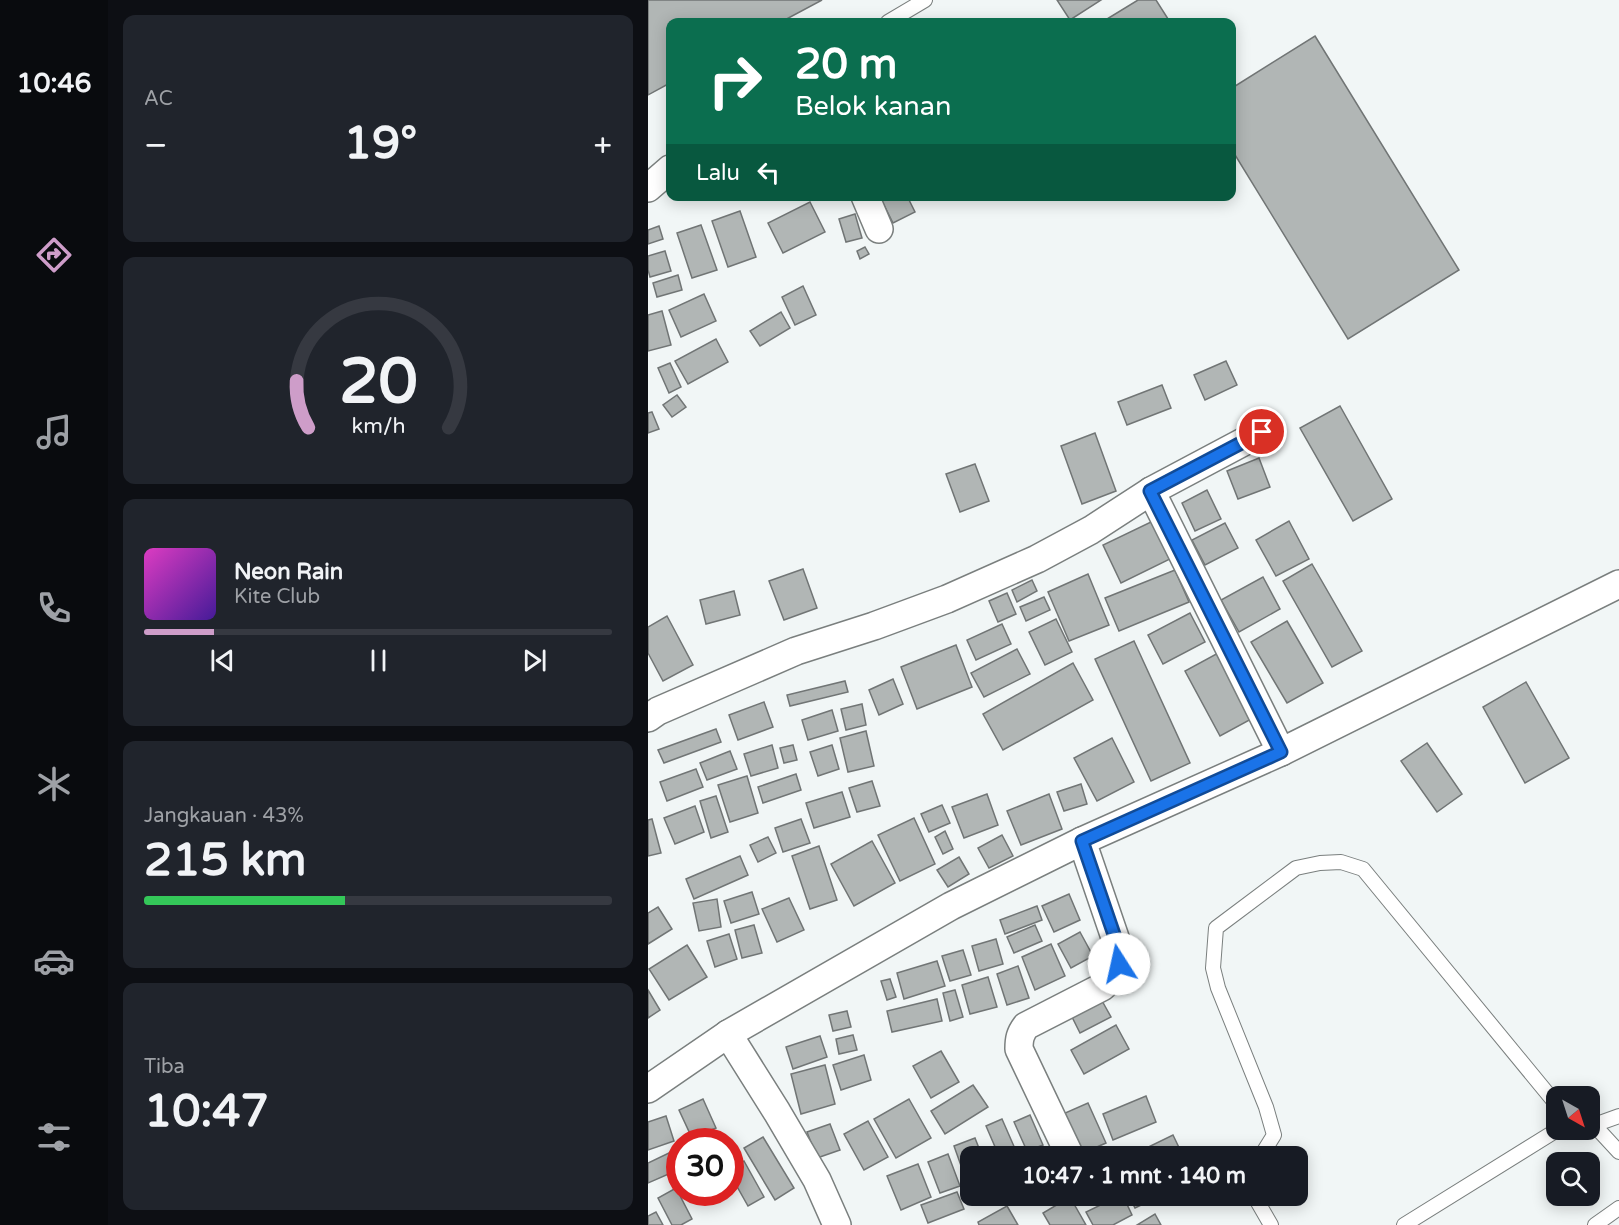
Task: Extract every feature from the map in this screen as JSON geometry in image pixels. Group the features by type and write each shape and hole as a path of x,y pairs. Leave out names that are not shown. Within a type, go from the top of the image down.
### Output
{"street":[{"path":"648,188 666,173"},
{"path":"867,201 879,229"},
{"path":"648,718 658,711 796,651 936,603 1037,559 1091,530 1150,491 1262,432"},
{"path":"1150,491 1281,752"},
{"path":"648,1089 728,1034 951,906 1082,841 1281,752 1619,584"},
{"path":"1065,1146 1019,1049 1019,1040 1020,1033 1026,1026 1110,981 1119,964 1121,955 1082,841"},
{"path":"728,1034 817,1180 837,1225"}],"lane":[{"path":"895,18 925,0"},
{"path":"1267,1146 1274,1134 1266,1107 1218,988 1214,968 1216,928 1296,868 1320,863 1341,862 1363,869 1546,1092"},
{"path":"1600,1122 1619,1116"},
{"path":"1600,1132 1619,1152"},
{"path":"1404,1225 1546,1137"},
{"path":"1261,1206 1271,1225"},
{"path":"1595,1225 1619,1208"}],"building":[{"path":"648,0 822,0 788,18 666,18 666,85 648,95"},
{"path":"1057,0 1101,0 1073,18 1069,18"},
{"path":"1138,0 1156,0 1167,18 1109,18"},
{"path":"1315,36 1459,270 1348,339 1236,157 1236,85"},
{"path":"882,201 910,201 915,212 893,223"},
{"path":"810,202 825,232 783,253 768,223"},
{"path":"740,211 756,257 728,267 712,221"},
{"path":"855,214 862,238 846,242 839,219"},
{"path":"701,225 717,270 692,278 677,233"},
{"path":"659,226 663,239 648,244 648,230"},
{"path":"865,247 869,254 860,259 857,251"},
{"path":"665,251 671,271 650,277 648,256"},
{"path":"678,275 682,290 657,297 653,283"},
{"path":"803,286 816,315 795,325 782,297"},
{"path":"704,294 716,321 681,337 669,310"},
{"path":"662,311 671,345 648,351 648,315"},
{"path":"781,312 790,328 760,346 750,331"},
{"path":"716,339 728,362 688,384 675,361"},
{"path":"1226,361 1237,385 1205,400 1194,375"},
{"path":"670,363 681,387 669,393 658,368"},
{"path":"1162,385 1171,408 1127,425 1118,402"},
{"path":"677,395 686,407 672,417 663,405"},
{"path":"1340,406 1392,499 1353,521 1300,428"},
{"path":"652,412 659,429 648,433 648,413"},
{"path":"1095,433 1116,491 1082,504 1061,446"},
{"path":"1259,458 1270,487 1238,499 1227,471"},
{"path":"975,464 989,501 960,512 946,474"},
{"path":"1207,490 1221,519 1195,531 1182,503"},
{"path":"1153,521 1170,559 1121,583 1103,545"},
{"path":"1289,521 1309,559 1276,576 1256,540"},
{"path":"1225,523 1238,548 1205,565 1192,540"},
{"path":"1312,564 1362,651 1332,667 1283,581"},
{"path":"803,569 817,608 784,620 769,581"},
{"path":"1175,570 1189,602 1119,631 1105,598"},
{"path":"1088,574 1109,625 1069,641 1048,592"},
{"path":"1263,577 1280,609 1239,632 1221,600"},
{"path":"1032,580 1037,591 1017,602 1012,590"},
{"path":"734,591 740,615 706,624 700,600"},
{"path":"1007,593 1016,614 998,622 989,601"},
{"path":"1044,597 1050,610 1026,621 1020,607"},
{"path":"1190,613 1205,642 1163,664 1148,635"},
{"path":"667,616 693,665 663,681 648,653 648,627"},
{"path":"1056,619 1072,652 1045,665 1029,632"},
{"path":"1287,621 1323,683 1287,703 1251,642"},
{"path":"1002,624 1011,644 976,660 967,640"},
{"path":"1134,641 1190,763 1151,781 1095,659"},
{"path":"956,645 972,687 917,709 901,667"},
{"path":"1017,649 1030,674 984,697 971,673"},
{"path":"1220,652 1255,717 1220,736 1185,671"},
{"path":"1073,663 1093,700 1003,750 983,714"},
{"path":"893,679 903,704 879,715 869,690"},
{"path":"845,681 848,692 790,706 787,695"},
{"path":"1526,682 1569,758 1525,783 1483,707"},
{"path":"764,702 773,727 738,740 729,715"},
{"path":"862,704 866,725 846,730 841,709"},
{"path":"832,710 838,731 808,740 802,720"},
{"path":"716,729 721,742 664,763 658,750"},
{"path":"866,731 874,766 848,772 840,738"},
{"path":"1112,738 1134,782 1097,801 1074,758"},
{"path":"1427,743 1462,794 1437,812 1401,761"},
{"path":"772,745 778,768 751,776 744,754"},
{"path":"793,745 797,760 784,763 780,748"},
{"path":"832,745 839,769 818,776 810,752"},
{"path":"730,751 737,769 707,780 700,763"},
{"path":"696,769 703,787 667,801 660,782"},
{"path":"796,774 801,790 763,803 758,787"},
{"path":"747,776 758,813 730,822 718,785"},
{"path":"872,781 880,806 857,812 849,788"},
{"path":"1081,784 1087,804 1064,811 1057,792"},
{"path":"842,792 850,817 814,828 806,803"},
{"path":"987,794 998,825 964,838 952,807"},
{"path":"1049,794 1062,829 1021,845 1007,811"},
{"path":"716,796 728,832 711,838 700,801"},
{"path":"942,805 950,823 929,832 921,814"},
{"path":"695,806 704,832 675,844 664,818"},
{"path":"914,818 935,864 900,881 878,835"},
{"path":"652,819 661,853 648,856 648,820"},
{"path":"801,819 810,843 783,852 775,828"},
{"path":"945,831 953,849 943,854 935,837"},
{"path":"1002,835 1013,856 989,868 978,848"},
{"path":"768,837 776,853 758,862 750,845"},
{"path":"872,841 895,883 854,906 831,864"},
{"path":"819,846 837,900 810,909 792,856"},
{"path":"740,856 748,875 694,899 686,879"},
{"path":"959,857 969,874 948,887 937,870"},
{"path":"752,892 759,914 731,923 724,901"},
{"path":"1069,894 1080,920 1054,932 1042,906"},
{"path":"789,898 804,930 777,942 762,909"},
{"path":"717,899 721,927 699,931 693,903"},
{"path":"1037,906 1042,920 1005,934 1000,920"},
{"path":"658,907 672,929 648,944 648,913"},
{"path":"754,925 762,953 742,958 735,930"},
{"path":"1035,925 1042,941 1014,953 1007,937"},
{"path":"1080,932 1093,956 1071,968 1058,944"},
{"path":"729,934 737,959 715,967 707,941"},
{"path":"996,939 1003,964 979,971 972,946"},
{"path":"1051,944 1065,976 1035,990 1022,957"},
{"path":"687,945 707,977 669,1000 649,969"},
{"path":"963,950 971,975 950,981 942,956"},
{"path":"937,961 945,986 904,999 897,973"},
{"path":"1018,966 1029,998 1007,1005 997,974"},
{"path":"988,977 997,1007 970,1014 962,985"},
{"path":"890,979 896,997 887,1000 881,981"},
{"path":"648,990 660,1010 648,1018"},
{"path":"955,990 963,1017 950,1021 943,993"},
{"path":"937,999 942,1021 892,1032 887,1011"},
{"path":"1101,999 1111,1017 1080,1033 1071,1015"},
{"path":"847,1011 851,1027 833,1031 829,1015"},
{"path":"1116,1025 1129,1049 1084,1074 1071,1050"},
{"path":"853,1035 857,1050 839,1054 836,1039"},
{"path":"820,1036 827,1057 793,1069 786,1047"},
{"path":"941,1051 959,1082 931,1098 913,1066"},
{"path":"864,1055 871,1080 841,1090 833,1065"},
{"path":"825,1065 835,1104 801,1114 791,1074"},
{"path":"973,1085 988,1107 945,1134 931,1111"},
{"path":"1146,1096 1156,1122 1113,1140 1103,1114"},
{"path":"703,1099 716,1128 687,1128 679,1110"},
{"path":"909,1099 931,1138 896,1158 874,1119"},
{"path":"1088,1103 1106,1143 1099,1146 1071,1146 1056,1117"},
{"path":"1030,1115 1043,1145 1025,1146 1014,1122"},
{"path":"666,1116 670,1128 666,1128 666,1144 648,1150 648,1122"},
{"path":"1002,1119 1014,1146 995,1146 986,1126"},
{"path":"868,1121 888,1157 864,1170 844,1134"},
{"path":"830,1124 840,1150 817,1158 807,1132"},
{"path":"1173,1135 1178,1146 1150,1146"},
{"path":"763,1137 794,1188 775,1200 744,1148"},
{"path":"975,1138 978,1146 960,1146 960,1163 954,1146"},
{"path":"666,1154 666,1175 648,1183 648,1163"},
{"path":"948,1154 960,1186 940,1193 928,1162"},
{"path":"744,1161 764,1197 748,1206 744,1199"},
{"path":"918,1164 931,1197 901,1210 887,1176"},
{"path":"957,1192 960,1206 964,1209 928,1223 921,1205"},
{"path":"666,1194 666,1206 685,1206 692,1219 681,1225 672,1225 658,1198"},
{"path":"1007,1206 1018,1225 979,1225 978,1222"},
{"path":"1055,1206 1075,1206 1086,1225 1050,1225 1043,1213"},
{"path":"1098,1206 1128,1206 1132,1215 1113,1225 1093,1225 1086,1212"},
{"path":"656,1212 663,1225 648,1225 648,1216"},
{"path":"1155,1214 1161,1225 1137,1225"}],"route":[{"path":"1119,964 1121,955 1082,841 1281,752 1150,491 1262,432"}]}
